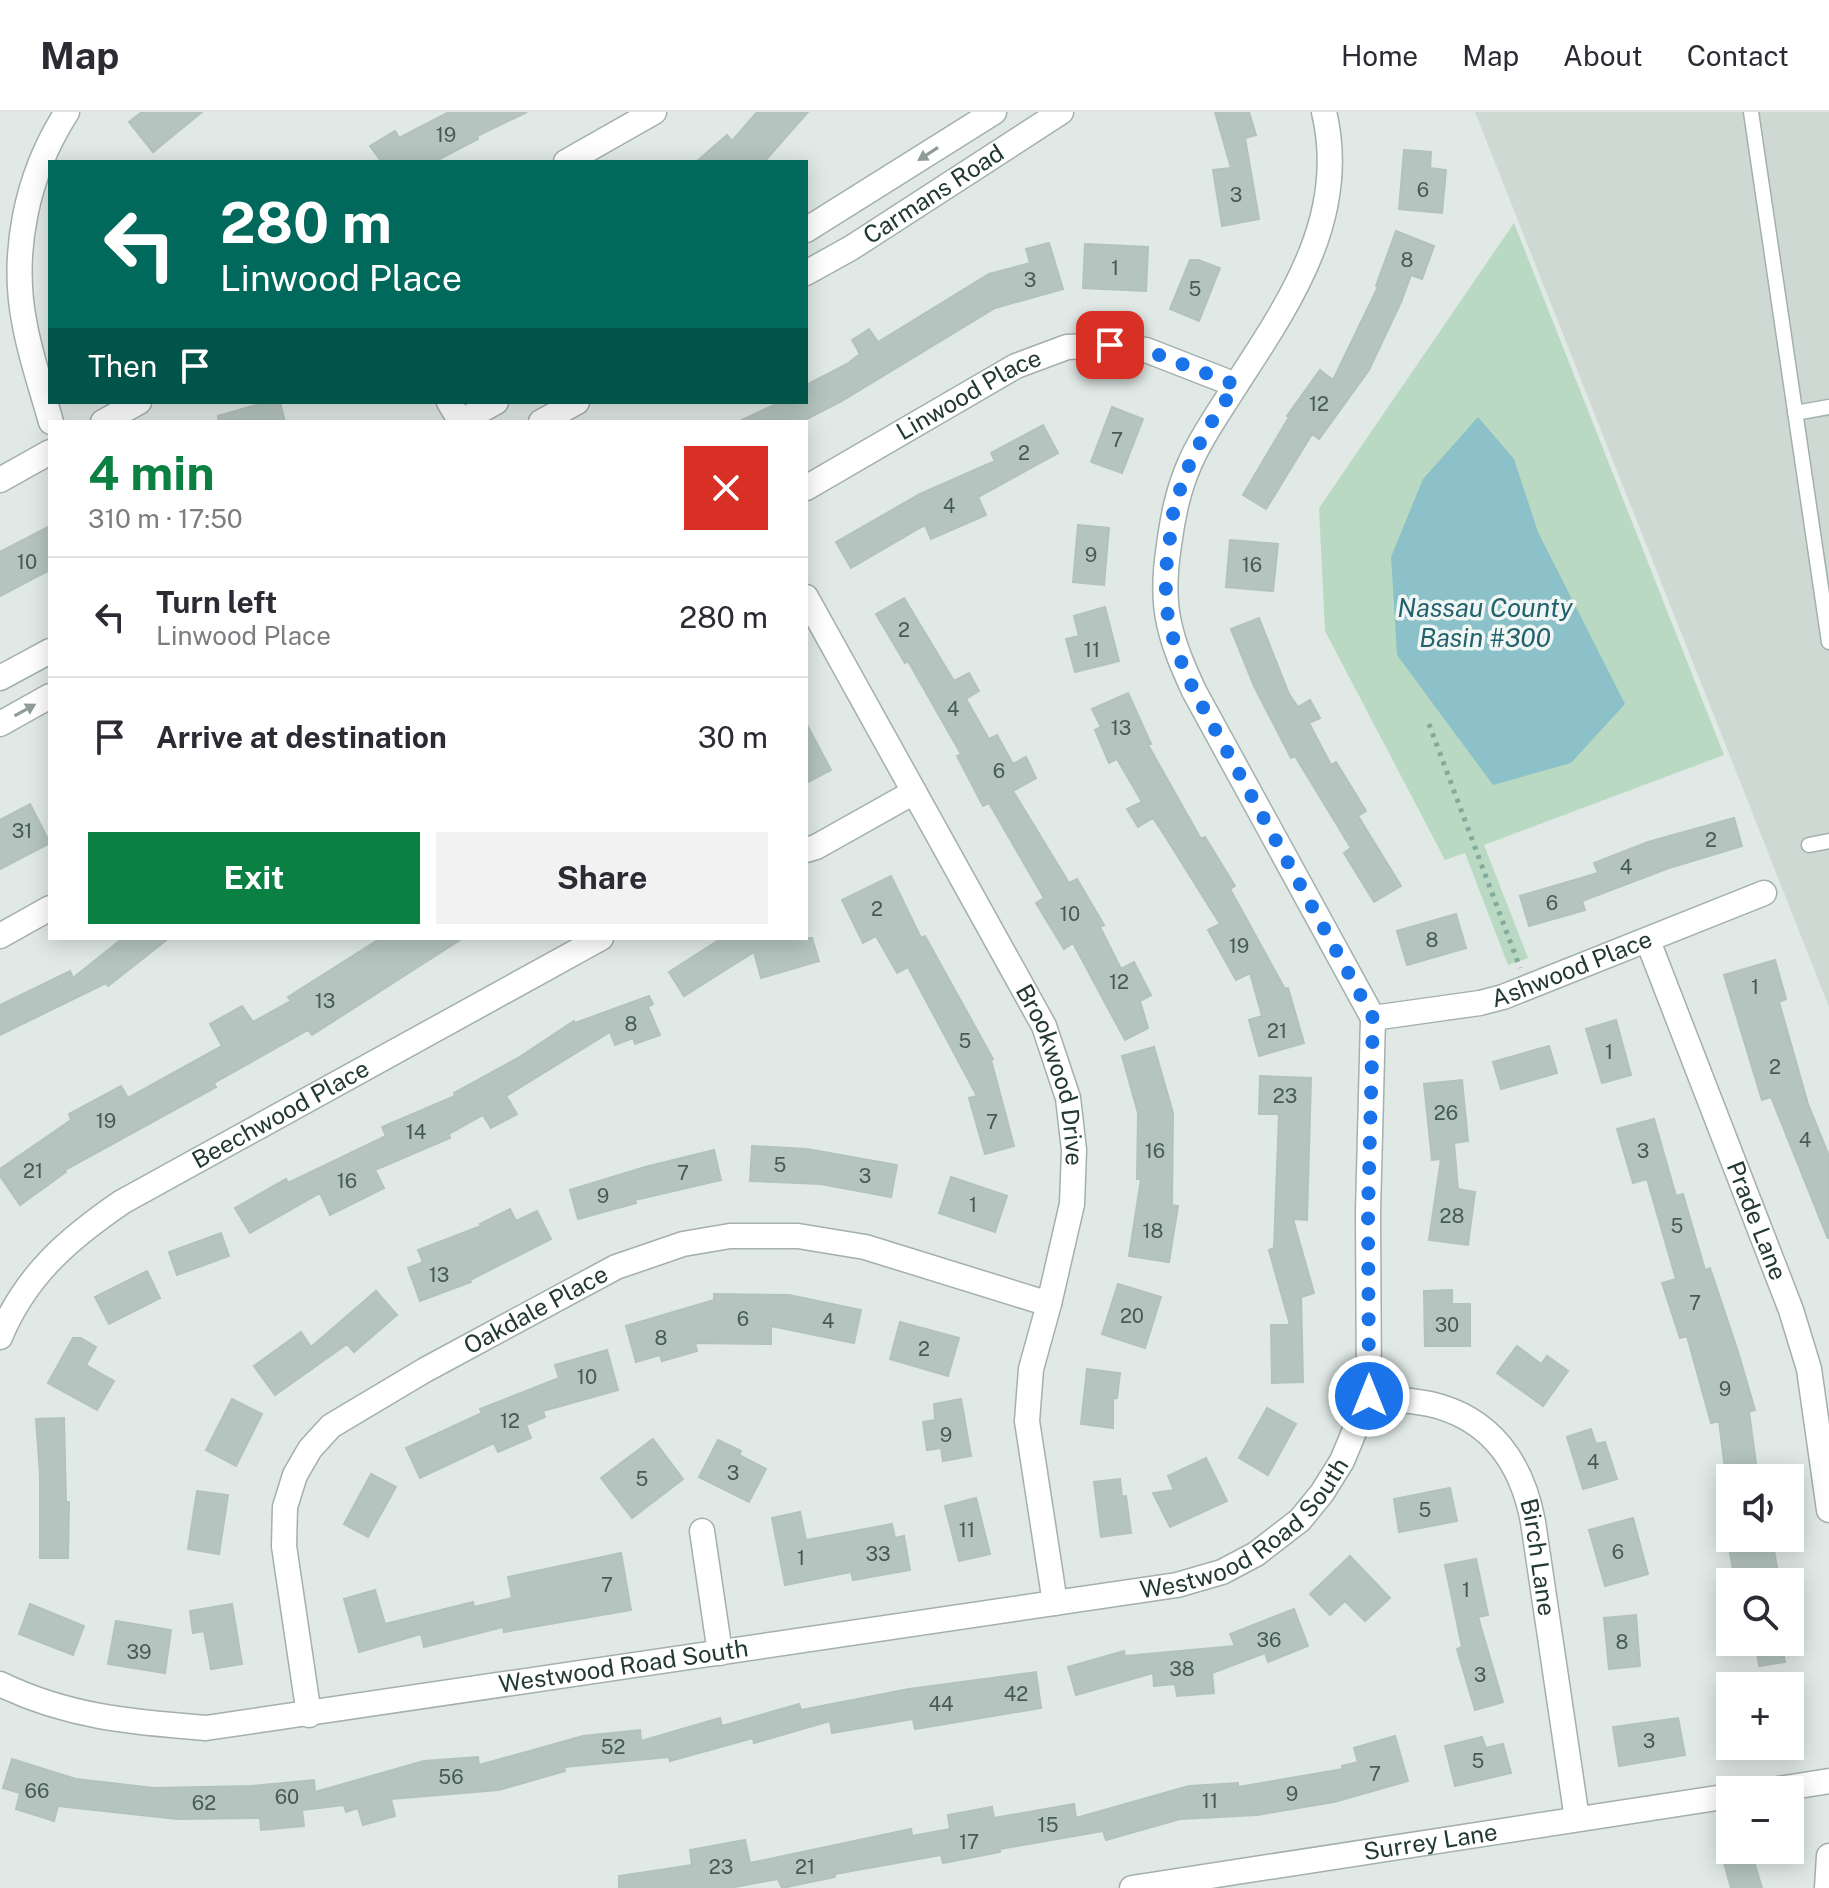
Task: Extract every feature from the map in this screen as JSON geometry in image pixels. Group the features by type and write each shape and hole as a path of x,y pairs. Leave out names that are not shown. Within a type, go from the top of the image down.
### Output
{"street":[{"path":"50,420 25,325 19,278 20,243 29,197 51,137 67,112"},
{"path":"570,160 654,112"},
{"name":"Carmans Road","path":"808,229 994,112"},
{"name":"Carmans Road","path":"808,272 851,248 1061,112"},
{"path":"1324,112 1329,131 1330,182 1325,213 1301,280 1207,429 1190,463 1174,506 1165,577 1168,620 1177,652 1194,691 1373,1018"},
{"name":"Linwood Place","path":"808,487 1016,366 1067,347 1110,345 1146,350 1236,385"},
{"path":"107,420 135,404"},
{"path":"464,420 492,404"},
{"path":"545,420 573,404"},
{"path":"0,480 48,453"},
{"name":"Brookwood Drive","path":"808,601 1044,1026 1068,1098 1074,1150 1072,1204 1031,1369 1027,1421 1055,1603"},
{"path":"0,678 48,652"},
{"path":"0,724 48,697"},
{"path":"808,849 914,792"},
{"name":"Ashwood Place","path":"1373,1018 1480,1003 1648,941 1764,893"},
{"path":"0,936 48,909"},
{"name":"Beechwood Place","path":"0,1337 28,1287 50,1259 79,1231 122,1202 597,940"},
{"name":"Prade Lane","path":"1648,941 1791,1310 1809,1369 1829,1510"},
{"name":"Westwood Road South","path":"0,1684 45,1704 120,1721 206,1728 1177,1585 1222,1572 1256,1554 1300,1520 1342,1461 1369,1396 1368,1212 1373,1018"},
{"name":"Oakdale Place","path":"309,1715 284,1546 285,1507 295,1475 310,1449 331,1426 425,1370 616,1267 683,1244 730,1236 798,1236 865,1247 1049,1304"},
{"name":"Birch Lane","path":"1369,1396 1430,1404 1458,1413 1495,1440 1519,1472 1533,1522 1577,1819"},
{"path":"702,1531 720,1653"},
{"path":"1804,1785 1829,1781"},
{"name":"Surrey Lane","path":"1132,1888 1716,1798"},
{"path":"1827,1888 1829,1856"}],"lane":[{"path":"1751,112 1829,642"},
{"path":"1795,413 1829,407"},
{"path":"1809,845 1829,841"}],"path":[{"path":"1429,724 1528,987"}],"shaded area":[{"path":"1475,112 1829,112 1829,1007 1728,751"}],"green space":[{"path":"1514,223 1724,755 1484,845 1528,958 1508,965 1465,853 1445,860 1325,631 1319,508"}],"water":[{"name":"Nassau County Basin #300","path":"1478,417 1514,459 1538,532 1625,704 1571,763 1493,785 1397,655 1391,557 1423,479"}],"building":[{"path":"142,112 202,112 153,152 129,122"},
{"path":"449,112 527,112 477,136 478,139 438,160 380,160 370,146 395,131 399,138"},
{"path":"757,112 808,112 766,160 698,160 727,135 732,141"},
{"path":"1215,112 1249,112 1256,135 1245,138 1259,219 1222,226 1213,170 1231,168"},
{"path":"1404,150 1431,152 1430,168 1446,170 1442,213 1399,209"},
{"path":"1396,231 1434,246 1422,279 1411,275 1369,370 1319,439 1312,434 1266,509 1243,495 1287,416 1320,370 1333,380 1378,287"},
{"path":"1049,243 1063,289 995,308 842,401 805,420 742,420 776,404 808,404 808,384 860,354 852,340 869,329 878,342 989,274 1030,263 1026,249"},
{"path":"1085,244 1148,247 1146,291 1083,288"},
{"path":"1190,260 1220,268 1199,321 1170,309"},
{"path":"260,404 280,404 284,420 219,420 218,416"},
{"path":"1112,407 1143,419 1122,473 1091,462"},
{"path":"1043,425 1058,453 978,497 986,515 931,539 925,525 851,568 836,542 920,494 995,461 991,453"},
{"path":"1078,525 1109,528 1104,585 1073,582"},
{"path":"48,527 48,571 0,596 0,552"},
{"path":"1230,540 1278,544 1273,591 1226,587"},
{"path":"904,598 954,681 969,673 979,691 966,699 989,739 997,735 1013,764 1026,757 1036,778 1013,791 1069,883 1077,879 1104,925 1100,927 1121,969 1134,962 1151,995 1140,1001 1148,1028 1125,1040 1073,943 1064,949 1036,903 1044,898 989,803 983,806 957,756 961,754 908,661 905,663 876,614"},
{"path":"1105,607 1119,661 1075,672 1066,639 1079,636 1074,616"},
{"path":"1259,618 1289,694 1298,707 1310,700 1320,718 1309,723 1331,765 1336,762 1366,811 1358,816 1401,886 1374,902 1344,853 1351,848 1295,756 1291,758 1254,686 1231,629"},
{"path":"1128,693 1151,744 1148,745 1201,839 1205,837 1235,886 1230,889 1285,989 1288,988 1304,1043 1259,1056 1249,1020 1262,1016 1250,973 1236,980 1208,930 1220,924 1153,818 1138,827 1127,809 1142,802 1117,759 1109,763 1095,730 1101,727 1092,709"},
{"path":"808,727 831,770 808,782"},
{"path":"30,804 48,844 0,869 0,820"},
{"path":"1734,818 1742,846 1669,868 1582,901 1585,910 1529,926 1520,896 1598,873 1594,863 1648,842"},
{"path":"891,876 921,938 925,936 993,1059 1014,1146 985,1154 969,1098 977,1096 908,967 897,973 876,936 863,943 842,900"},
{"path":"1456,914 1466,948 1407,965 1397,931"},
{"path":"812,938 819,961 761,978 754,952 684,996 669,972 719,940"},
{"path":"120,940 166,940 108,986 106,983 0,1035 0,1005 70,971 73,978"},
{"path":"378,940 460,940 312,1035 308,1030 214,1083 216,1087 65,1170 20,1205 0,1176 0,1169 71,1120 69,1114 121,1086 128,1098 222,1046 210,1024 242,1006 253,1022 291,1001 288,997"},
{"path":"1775,960 1786,999 1779,1002 1808,1104 1829,1156 1828,1239 1771,1097 1762,1100 1724,975"},
{"path":"649,996 653,1004 648,1007 660,1035 635,1044 633,1038 615,1045 610,1032 506,1096 517,1114 491,1128 483,1115 449,1134 450,1138 375,1170 384,1188 330,1215 320,1193 250,1233 235,1208 286,1179 288,1183 386,1136 382,1127 455,1096 454,1093 518,1058 574,1021"},
{"path":"1616,1020 1631,1075 1602,1083 1586,1029"},
{"path":"1549,1046 1557,1073 1501,1089 1493,1062"},
{"path":"1154,1047 1173,1113 1172,1205 1178,1206 1169,1262 1129,1256 1141,1179 1137,1179 1138,1113 1122,1056"},
{"path":"1260,1076 1311,1078 1307,1220 1293,1219 1314,1293 1301,1297 1303,1382 1272,1383 1271,1325 1290,1325 1269,1250 1274,1248 1279,1114 1259,1114"},
{"path":"1462,1080 1468,1141 1454,1143 1458,1189 1475,1192 1468,1245 1429,1240 1441,1159 1432,1160 1424,1084"},
{"path":"1654,1119 1676,1196 1683,1194 1705,1270 1710,1268 1739,1355 1755,1410 1749,1412 1756,1464 1724,1464 1719,1421 1711,1423 1687,1336 1680,1338 1662,1283 1676,1279 1647,1179 1633,1183 1617,1129"},
{"path":"752,1146 807,1149 897,1165 891,1197 821,1184 750,1181"},
{"path":"714,1150 721,1180 635,1200 636,1203 578,1219 570,1190"},
{"path":"951,1177 1007,1196 995,1232 939,1213"},
{"path":"510,1209 516,1221 537,1211 551,1239 471,1282 420,1301 408,1268 423,1262 418,1250 481,1226"},
{"path":"221,1233 229,1256 177,1275 169,1252"},
{"path":"147,1271 160,1298 109,1324 95,1297"},
{"path":"1118,1284 1161,1297 1145,1348 1102,1334"},
{"path":"1452,1290 1452,1304 1470,1304 1470,1346 1425,1346 1424,1291"},
{"path":"376,1291 397,1315 354,1352 347,1344 275,1395 254,1366 301,1332 311,1347"},
{"path":"714,1294 789,1295 861,1310 854,1343 771,1326 771,1344 695,1343 697,1351 662,1361 660,1355 636,1362 626,1326 714,1300"},
{"path":"900,1322 959,1338 948,1376 890,1359"},
{"path":"73,1338 81,1338 96,1347 86,1365 114,1381 97,1410 48,1383"},
{"path":"1517,1346 1541,1364 1547,1356 1568,1371 1543,1406 1497,1373"},
{"path":"607,1350 618,1390 543,1411 545,1417 526,1425 531,1438 498,1452 494,1443 420,1478 406,1448 482,1413 480,1409 559,1378 555,1365"},
{"path":"1087,1369 1120,1373 1117,1398 1113,1399 1113,1428 1081,1424"},
{"path":"232,1399 262,1414 236,1466 206,1450"},
{"path":"961,1399 971,1456 943,1461 941,1448 927,1450 923,1422 935,1420 934,1404"},
{"path":"1267,1408 1296,1424 1268,1475 1239,1458"},
{"path":"64,1418 66,1502 69,1502 68,1558 40,1558 36,1419"},
{"path":"1591,1429 1596,1444 1605,1442 1617,1479 1583,1489 1567,1437"},
{"path":"653,1439 683,1479 632,1518 601,1478"},
{"path":"718,1440 741,1451 739,1455 766,1469 749,1502 699,1477"},
{"path":"1206,1458 1227,1501 1170,1527 1153,1493 1174,1490 1168,1476"},
{"path":"371,1474 396,1487 368,1537 344,1524"},
{"path":"1120,1479 1122,1497 1126,1496 1131,1533 1101,1537 1094,1482"},
{"path":"1450,1488 1457,1521 1399,1532 1394,1499"},
{"path":"197,1491 228,1495 219,1554 188,1549"},
{"path":"976,1498 990,1554 959,1561 945,1506"},
{"path":"800,1512 806,1540 892,1524 895,1538 904,1536 910,1570 853,1580 851,1572 785,1585 772,1518"},
{"path":"1633,1518 1648,1574 1605,1586 1589,1530"},
{"path":"1730,1552 1774,1552 1777,1568 1733,1568"},
{"path":"621,1553 631,1610 504,1632 503,1627 424,1647 421,1634 359,1652 344,1599 375,1590 385,1624 473,1602 474,1607 512,1598 508,1577"},
{"path":"1350,1556 1390,1598 1365,1621 1345,1601 1330,1615 1310,1594"},
{"path":"1476,1559 1488,1615 1478,1617 1503,1702 1475,1710 1457,1649 1462,1647 1445,1565"},
{"path":"30,1604 84,1626 73,1655 19,1634"},
{"path":"232,1604 242,1664 211,1669 204,1631 193,1633 190,1611"},
{"path":"1294,1609 1308,1646 1268,1662 1265,1653 1212,1673 1214,1693 1177,1696 1175,1684 1154,1686 1153,1673 1076,1695 1068,1667 1124,1651 1125,1656 1235,1646 1230,1634"},
{"path":"1636,1615 1640,1666 1609,1669 1604,1618"},
{"path":"116,1621 171,1630 165,1673 108,1664"},
{"path":"1758,1656 1784,1656 1785,1662 1759,1666"},
{"path":"1036,1672 1041,1708 915,1729 913,1719 832,1733 830,1721 754,1743 753,1738 670,1761 669,1757 564,1767 565,1771 499,1790 391,1799 395,1816 363,1825 358,1808 346,1812 344,1805 302,1810 304,1826 261,1830 260,1818 177,1819 58,1806 54,1821 16,1809 20,1793 3,1788 12,1759 76,1779 154,1788 252,1786 314,1780 315,1792 424,1761 478,1757 479,1765 583,1736 640,1730 641,1741 720,1718 722,1726 799,1704 801,1710 909,1689"},
{"path":"1678,1718 1685,1755 1619,1766 1613,1727"},
{"path":"1395,1736 1408,1781 1334,1802 1257,1815 1180,1819 1106,1840 1103,1831 1000,1849 1000,1852 943,1863 941,1855 835,1874 835,1877 782,1888 778,1879 729,1888 619,1888 619,1876 692,1865 690,1850 745,1840 750,1863 911,1829 912,1836 950,1829 948,1815 992,1807 994,1818 1074,1804 1076,1818 1189,1786 1238,1783 1238,1787 1343,1769 1342,1766 1358,1762 1354,1748"},
{"path":"1482,1737 1486,1748 1503,1744 1511,1773 1455,1786 1445,1746"},
{"path":"1724,1864 1755,1864 1762,1888 1731,1888"}],"route":[{"path":"1110,345 1146,350 1236,385 1207,429 1174,506 1165,577 1168,620 1177,652 1194,691 1373,1018 1368,1212 1369,1396"}]}
